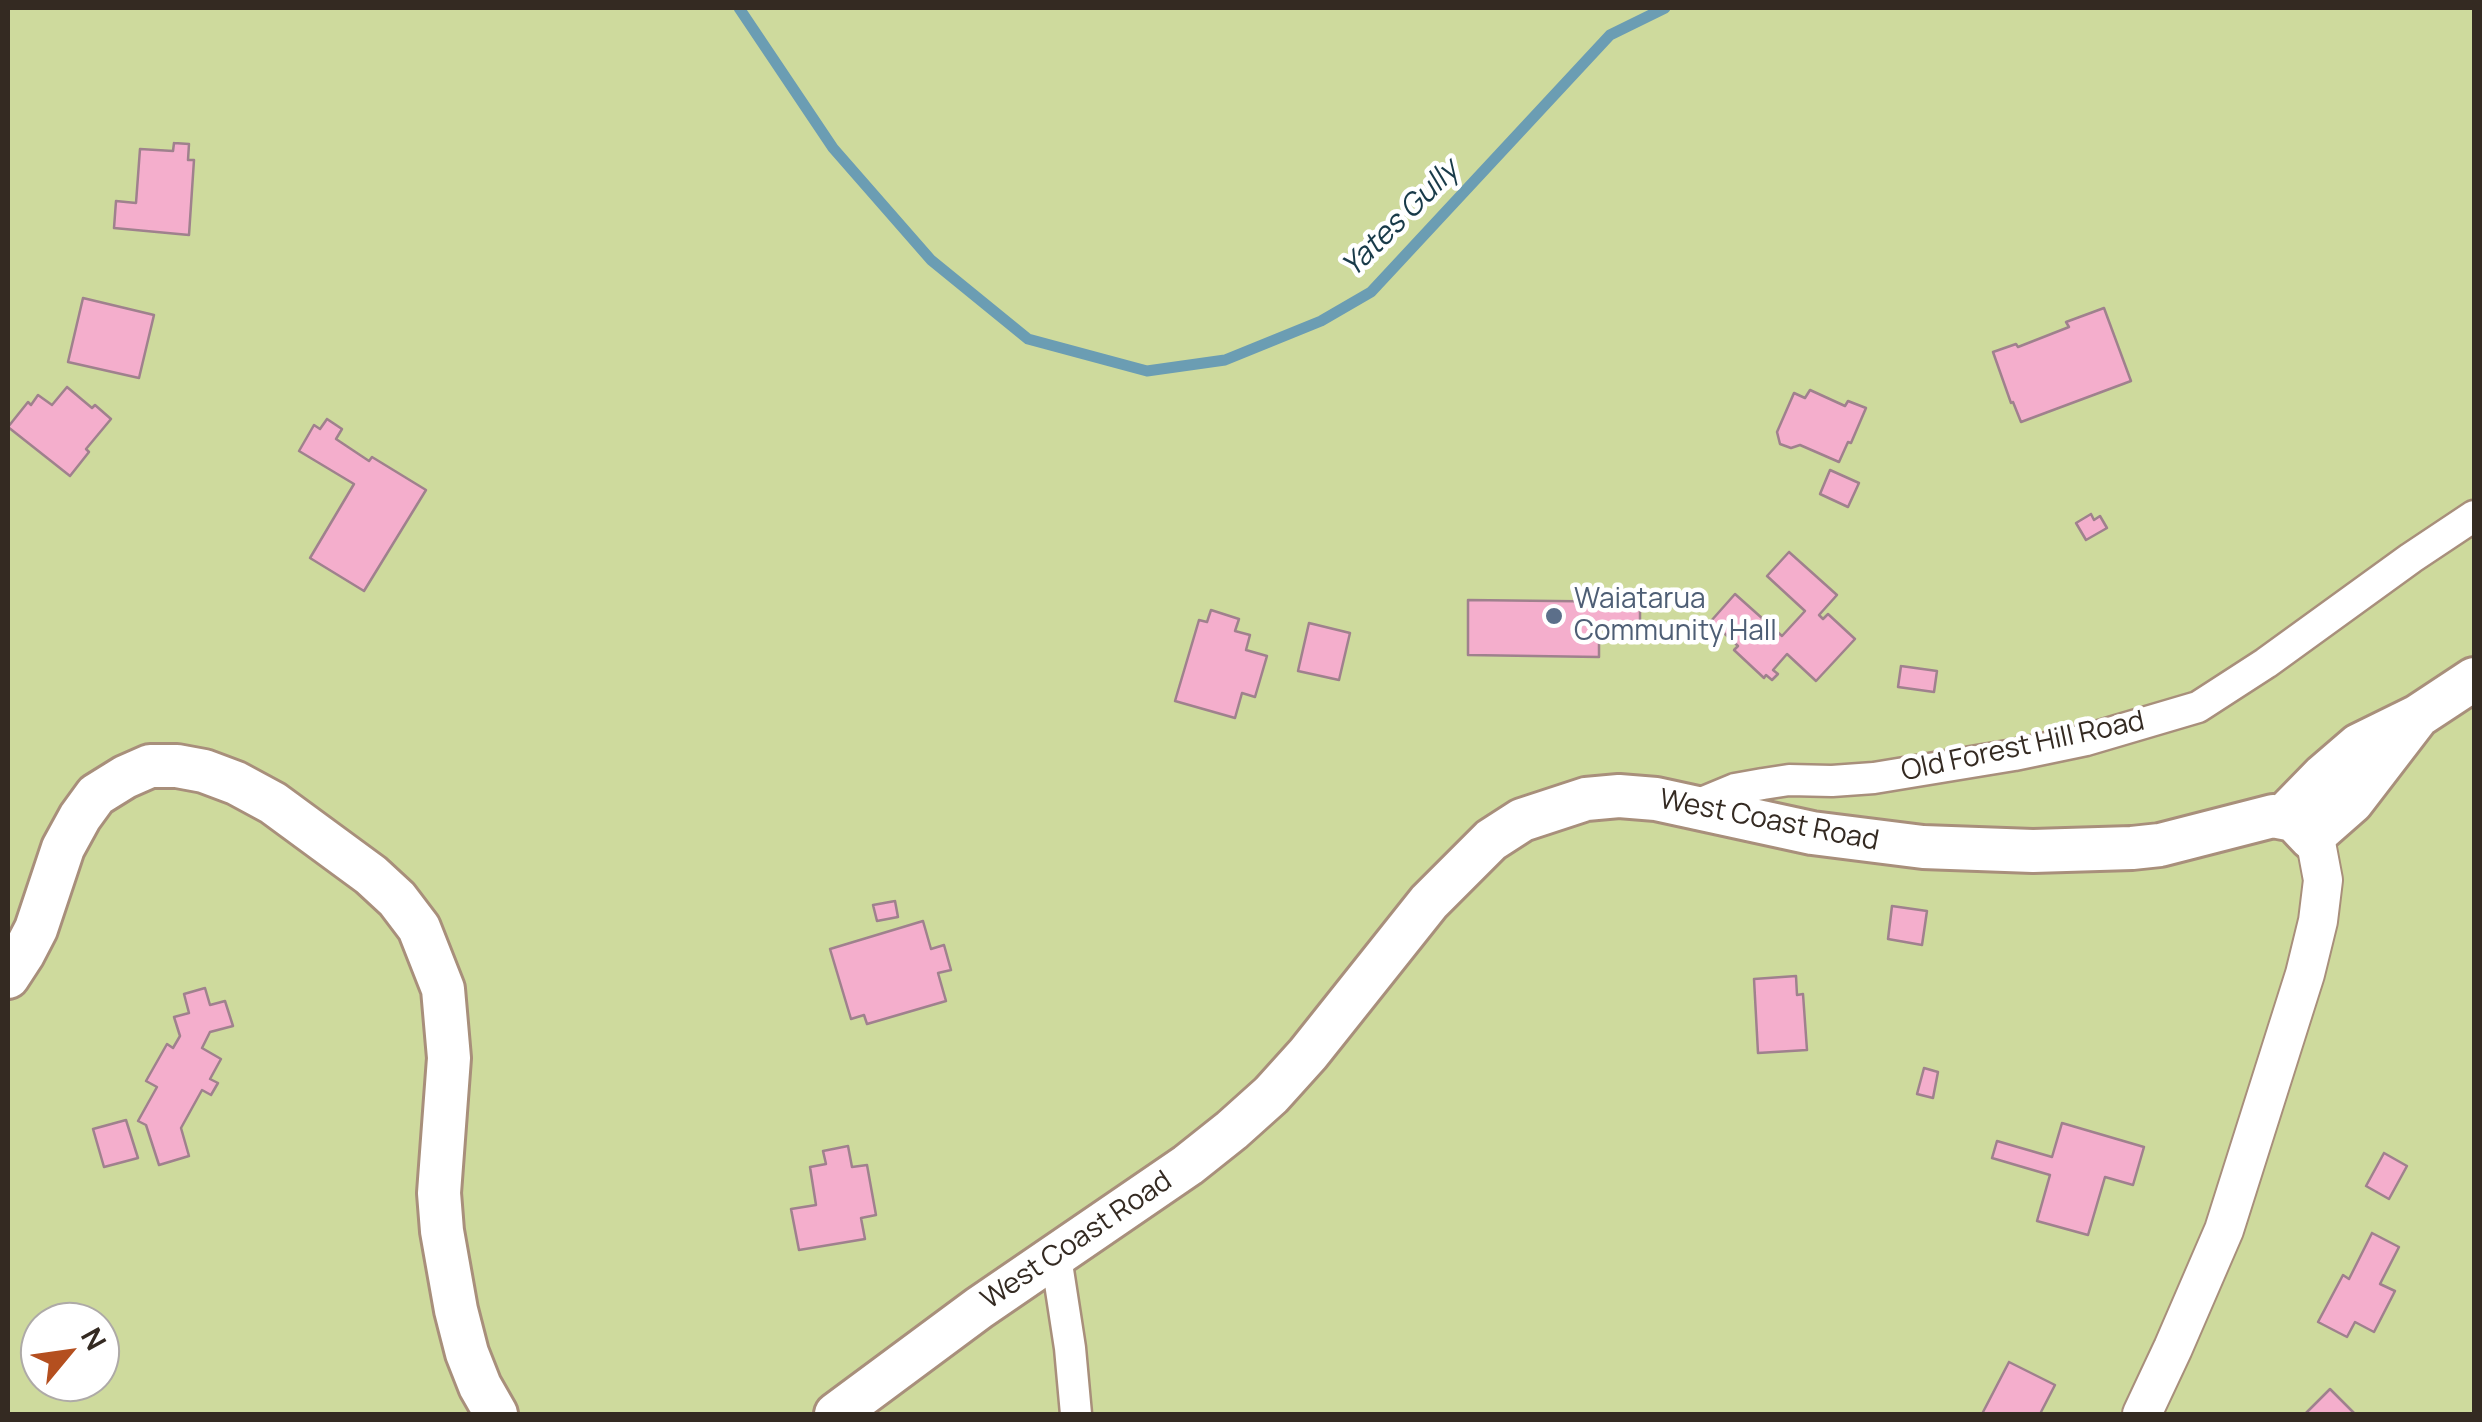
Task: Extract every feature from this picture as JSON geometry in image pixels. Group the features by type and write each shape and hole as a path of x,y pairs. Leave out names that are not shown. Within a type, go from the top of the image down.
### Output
{"main road":[{"path":"2297,827 2352,802 2418,716 2474,678"},
{"path":"8,977 36,928 63,848 80,817 96,795 150,766 204,771 236,783 273,802 372,875 398,899 419,928 444,989 448,1058 440,1193 442,1231 467,1353 496,1414"},
{"name":"West Coast Road","path":"836,1414 979,1308 1188,1164 1271,1095 1430,902 1491,840 1522,820 1586,799 1638,797 1873,842 2033,852 2160,845 2259,818 2297,827"}],"street":[{"name":"Old Forest Hill Road","path":"1694,806 1763,784 1874,778 2014,755 2086,740 2198,707 2474,516"},
{"path":"2142,1414 2224,1230 2305,974 2324,880 2317,848 2297,827"},
{"path":"1056,1257 1076,1414"}],"green space":[{"path":"8,8 2474,8 2474,1414 8,1414"}],"building":[{"path":"174,143 189,144 188,160 194,160 189,235 114,228 116,201 136,203 140,149 173,151"},
{"path":"83,298 154,315 139,378 68,362"},
{"path":"2104,308 2131,381 2021,422 1993,352 2016,344 2018,347 2069,327 2066,322"},
{"path":"67,387 111,419 70,476 8,427 38,395 52,405"},
{"path":"1810,390 1845,406 1848,401 1866,408 1839,462 1800,445 1791,448 1780,444 1777,432 1794,393 1805,398"},
{"path":"327,419 342,429 336,439 426,490 364,591 310,558 354,484 299,451 314,425 320,429"},
{"path":"1830,470 1859,483 1848,507 1820,494"},
{"path":"2091,514 2094,520 2100,516 2107,528 2086,540 2076,523"},
{"path":"1789,552 1837,595 1819,615 1823,619 1828,614 1855,639 1816,681 1787,654 1773,670 1778,674 1772,680 1766,675 1764,678 1711,621 1735,594 1782,636 1805,611 1767,576"},
{"name":"Waiatarua Community Hall","path":"1468,600 1640,602 1640,630 1599,630 1599,657 1468,655"},
{"path":"1211,610 1239,619 1235,631 1250,635 1246,650 1267,656 1255,697 1242,693 1235,718 1175,701 1199,620 1207,622"},
{"path":"1309,623 1350,633 1339,680 1298,671"},
{"path":"1901,666 1937,671 1934,692 1898,687"},
{"path":"895,901 898,917 877,921 873,905"},
{"path":"1892,906 1927,911 1922,945 1888,939"},
{"path":"923,921 931,949 944,945 951,970 938,973 946,1001 867,1024 864,1015 851,1019 830,949"},
{"path":"1796,976 1797,995 1803,994 1807,1050 1758,1053 1754,979"},
{"path":"205,988 210,1005 225,1001 233,1026 210,1032 202,1048 221,1059 210,1079 218,1083 211,1095 202,1090 181,1128 189,1156 159,1165 146,1125 138,1121 157,1087 146,1081 167,1044 173,1048 180,1036 174,1017 189,1013 184,994"},
{"path":"1924,1068 1938,1072 1933,1098 1917,1094"},
{"path":"126,1120 138,1158 104,1167 93,1129"},
{"path":"2062,1123 2144,1147 2133,1185 2105,1177 2088,1235 2037,1221 2050,1175 1992,1158 1997,1141 2052,1157"},
{"path":"848,1146 852,1167 867,1165 876,1215 861,1218 865,1239 799,1250 791,1209 816,1205 810,1167 826,1164 823,1151"},
{"path":"2384,1153 2407,1166 2389,1199 2366,1186"},
{"path":"2372,1233 2399,1247 2380,1284 2395,1291 2374,1332 2355,1322 2347,1337 2318,1322 2343,1275 2349,1279"},
{"path":"2009,1362 2055,1385 2040,1414 1982,1414"},
{"path":"2330,1389 2355,1414 2305,1414"}],"waterway":[{"name":"Yates Gully","path":"739,8 833,148 931,260 1028,339 1147,371 1225,360 1321,321 1371,292 1610,35 1665,8"}],"place":[{"name":"Waiatarua Community Hall","path":"1554,616"}]}
